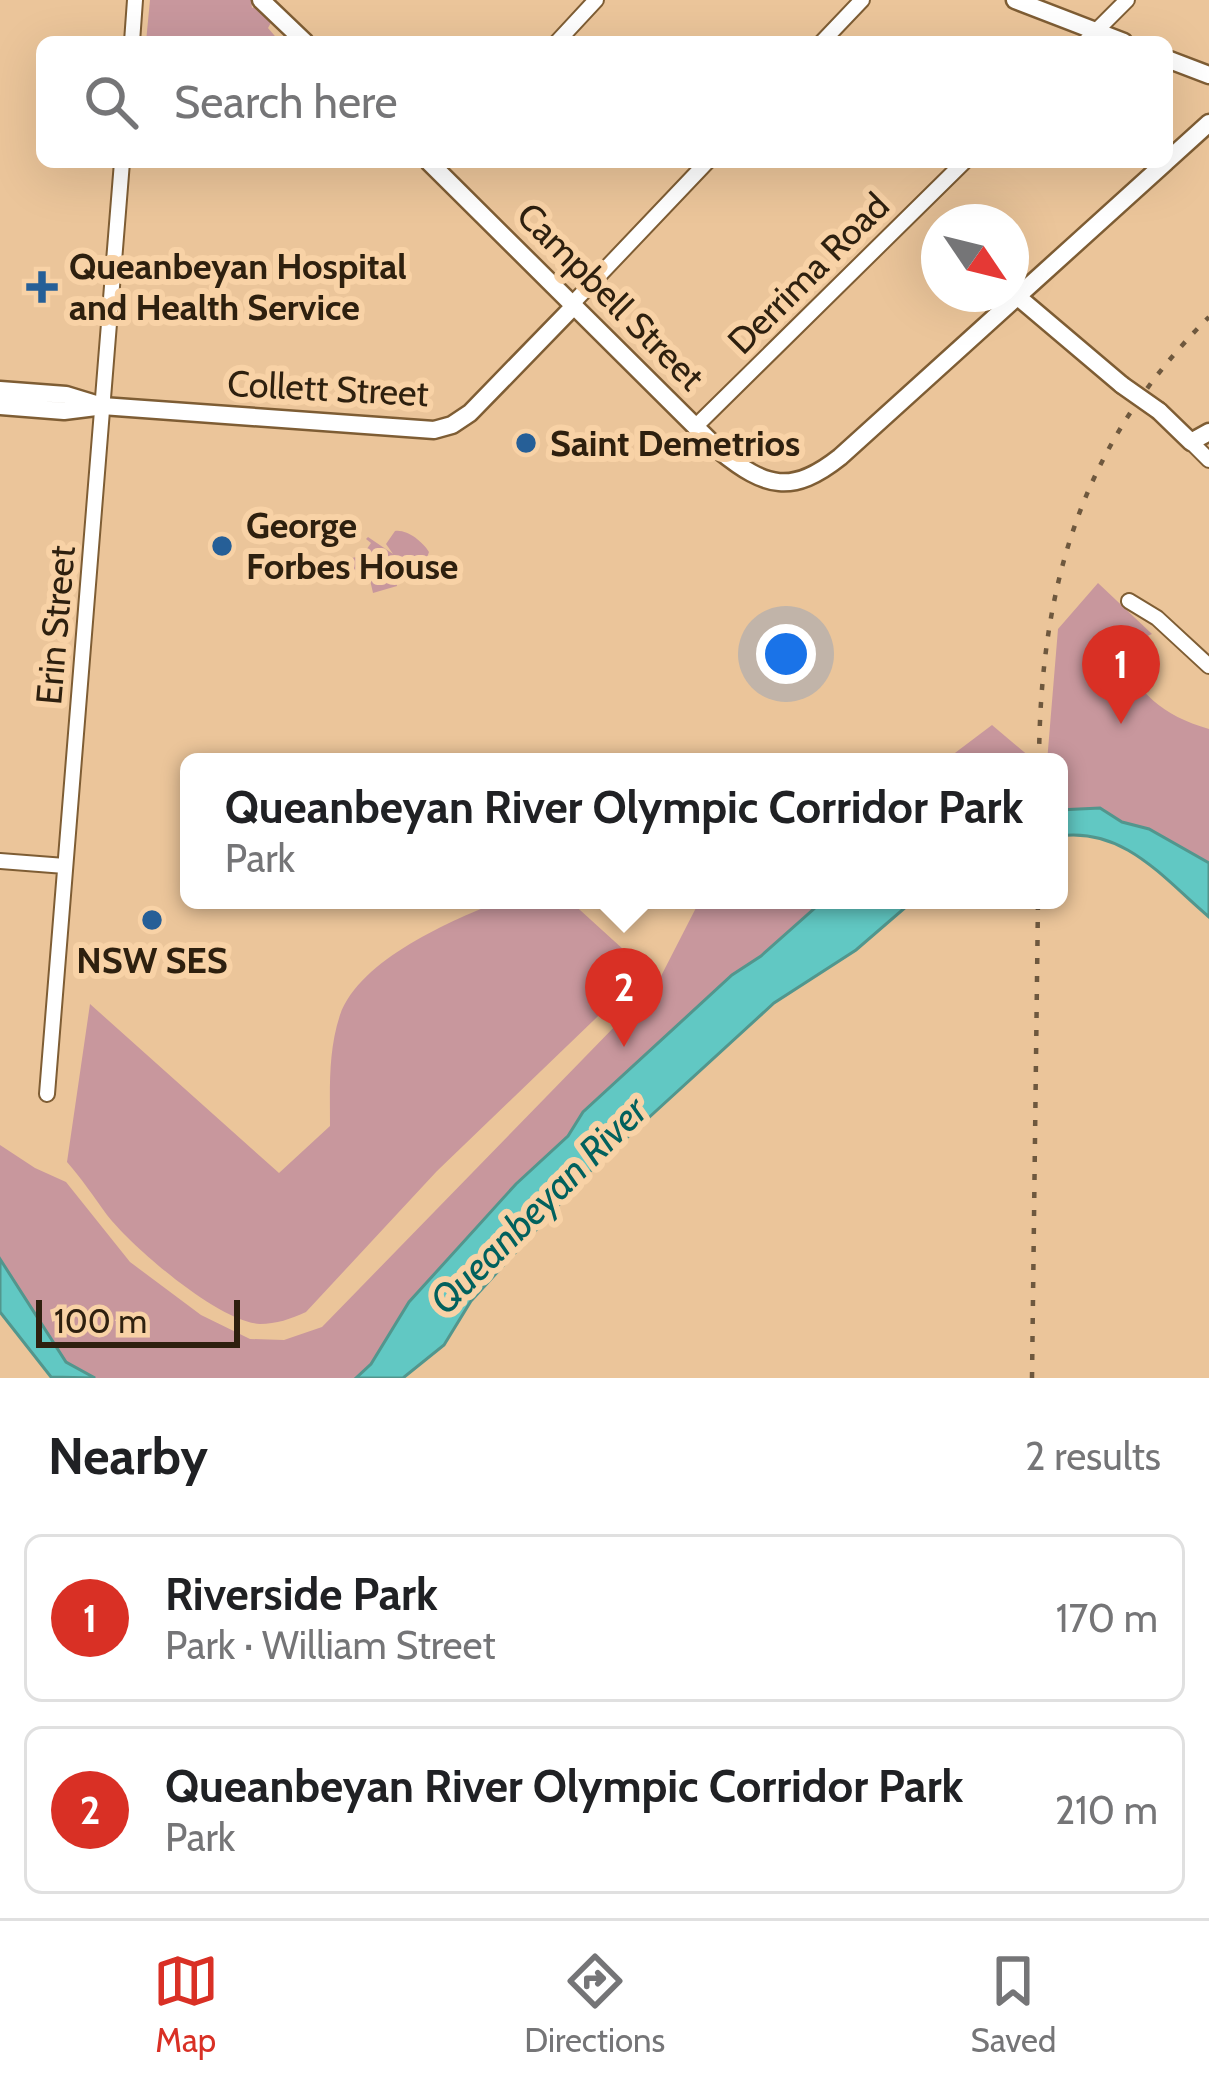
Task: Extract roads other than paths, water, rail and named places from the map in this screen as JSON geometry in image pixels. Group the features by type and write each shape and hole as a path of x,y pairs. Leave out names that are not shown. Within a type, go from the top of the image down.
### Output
{"street":[{"path":"133,36 136,0"},
{"path":"261,0 299,36"},
{"path":"562,36 596,0"},
{"path":"828,36 862,0"},
{"path":"1016,0 1089,36"},
{"path":"1092,36 1126,0"},
{"path":"1173,60 1209,75"},
{"name":"Campbell Street","path":"1173,156 1209,123"},
{"name":"Erin Street","path":"47,1094 122,168"},
{"name":"Campbell Street","path":"439,168 695,427 762,479 795,483 840,458 1000,312"},
{"name":"Collett Street","path":"0,406 64,411 102,406 434,430 452,425 470,413 701,168"},
{"name":"Derrima Road","path":"695,427 958,168"},
{"name":"Campbell Street","path":"1029,285 1160,168"},
{"path":"1029,306 1159,411 1209,460"},
{"name":"Collett Street","path":"0,390 66,395 102,406"},
{"path":"1191,442 1209,431"},
{"path":"1129,601 1157,618 1209,666"},
{"path":"0,861 65,866"}],"water":[{"path":"1100,808 1209,863 1209,917 1123,847 1103,839 1068,836 1068,810"},
{"name":"Queanbeyan River","path":"814,909 904,909 856,950 774,1003 585,1176 471,1301 444,1345 403,1378 356,1378 371,1364 409,1302 516,1184 568,1136 583,1112 732,975"},
{"path":"0,1259 66,1362 95,1378 51,1377 0,1312"}],"railway":[{"path":"1039,753 1048,636 1076,521 1129,415 1165,365 1209,317"},
{"path":"1032,1378 1038,909"}],"place":[{"name":"Queanbeyan Hospital and Health Service","path":"42,287"},
{"name":"Saint Demetrios","path":"526,443"},
{"name":"George Forbes House","path":"222,546"},
{"name":"Riverside Park","path":"1121,724"},
{"name":"NSW SES","path":"152,920"},
{"name":"Queanbeyan River Olympic Corridor Park","path":"624,1047"}]}
